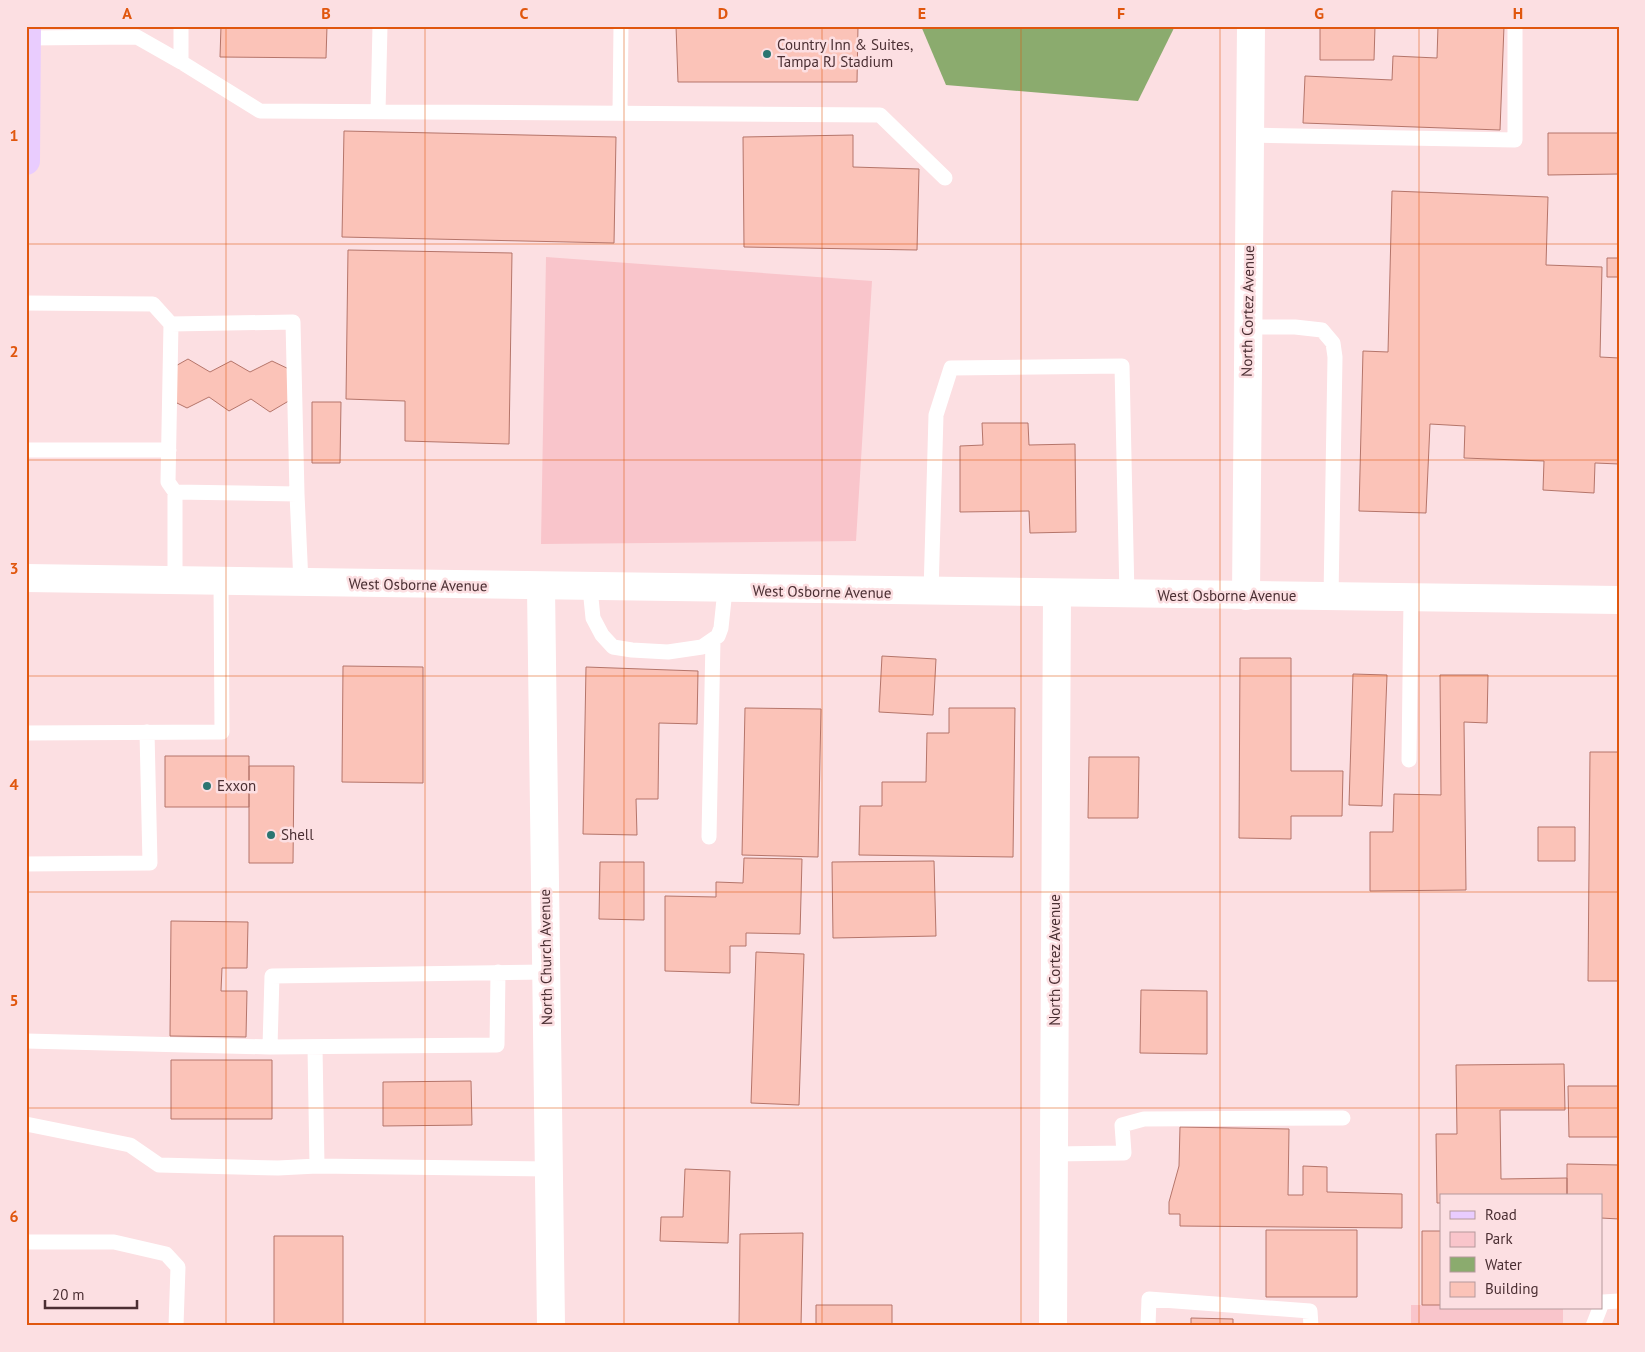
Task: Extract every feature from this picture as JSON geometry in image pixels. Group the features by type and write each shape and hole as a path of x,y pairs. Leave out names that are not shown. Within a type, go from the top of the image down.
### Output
{"main road":[{"path":"26,161 27,34"}],"street":[{"name":"North Cortez Avenue","path":"1246,596 1251,26"},
{"name":"West Osborne Avenue","path":"26,578 542,588 1619,600"},
{"name":"North Church Avenue","path":"542,588 551,1326"},
{"name":"North Cortez Avenue","path":"1053,1326 1058,595"}],"lane":[{"path":"181,26 181,62"},
{"path":"378,112 380,26"},
{"path":"620,113 621,26"},
{"path":"1250,135 1515,140 1515,26"},
{"path":"27,34 137,37 260,111 880,115 946,178"},
{"path":"26,303 153,304 171,324 168,482 175,492 175,581"},
{"path":"171,324 292,322 301,583"},
{"path":"1248,327 1295,327 1322,330 1333,343 1335,357 1331,597"},
{"path":"931,593 936,415 951,368 1122,366 1127,596"},
{"path":"26,450 169,450"},
{"path":"175,492 297,494"},
{"path":"26,733 222,732 221,582"},
{"path":"590,588 593,618 602,635 613,647 668,652 702,647 718,636 721,628 725,590"},
{"path":"1409,760 1411,598"},
{"path":"709,836 713,640"},
{"path":"26,864 150,863 148,732"},
{"path":"26,1041 270,1048 497,1045 498,972"},
{"path":"270,1048 272,976 546,972"},
{"path":"315,1047 317,1166"},
{"path":"1054,1154 1124,1153 1122,1125 1144,1119 1343,1118"},
{"path":"26,1124 130,1144 159,1166 550,1168"},
{"path":"26,1242 114,1242 166,1254 178,1267 176,1326"},
{"path":"1148,1326 1149,1299 1310,1311 1311,1326"},
{"path":"1602,1304 1603,1302 1619,1301"},
{"path":"1594,1326 1600,1310"}],"green space":[{"path":"546,257 872,281 856,541 541,544"},
{"path":"1422,1231 1440,1231 1440,1310 1563,1310 1563,1326 1411,1326 1411,1305 1422,1305"}],"water":[{"path":"921,26 1175,26 1138,101 946,85"}],"building":[{"path":"221,26 327,26 326,58 220,57"},
{"name":"Country Inn & Suites, Tampa RJ Stadium","path":"676,26 858,26 857,82 678,82"},
{"path":"1320,26 1375,26 1374,60 1320,60"},
{"path":"1438,26 1504,26 1500,130 1303,123 1305,76 1392,80 1393,56 1437,58"},
{"path":"344,131 616,137 614,243 342,237"},
{"path":"1548,133 1619,133 1619,174 1548,175"},
{"path":"853,135 853,167 919,169 917,250 744,247 743,137"},
{"path":"1392,191 1548,197 1546,265 1602,267 1600,357 1619,358 1619,464 1595,463 1594,493 1543,490 1544,461 1464,458 1465,426 1430,424 1426,513 1359,511 1363,351 1388,352"},
{"path":"348,250 512,253 509,444 405,441 405,401 346,399"},
{"path":"1607,258 1619,258 1619,277 1607,277"},
{"path":"188,359 210,372 231,361 250,372 272,361 293,371 292,399 270,412 251,399 229,411 209,397 187,408 165,397 165,372"},
{"path":"312,402 341,402 340,463 312,463"},
{"path":"982,423 1028,423 1029,445 1075,444 1076,532 1030,533 1029,511 960,512 960,446 983,445"},
{"path":"882,656 936,659 933,715 879,712"},
{"path":"1240,658 1291,658 1291,771 1343,771 1342,816 1291,816 1291,839 1239,838"},
{"path":"343,666 423,667 423,783 342,782"},
{"path":"586,667 698,671 697,724 659,723 658,799 636,799 637,835 583,834"},
{"path":"1353,674 1387,675 1382,806 1349,805"},
{"path":"1440,675 1488,675 1487,723 1464,722 1466,890 1370,891 1370,832 1393,832 1394,794 1441,795"},
{"path":"745,708 821,709 818,857 742,855"},
{"path":"949,708 1015,708 1013,857 859,855 860,806 882,806 882,782 926,782 927,733 949,733"},
{"path":"1590,752 1619,752 1619,981 1588,981"},
{"name":"Exxon","path":"165,756 249,756 249,807 165,807"},
{"path":"1089,757 1139,757 1138,818 1088,818"},
{"name":"Shell","path":"249,766 294,766 293,863 249,863"},
{"path":"1538,827 1575,827 1575,861 1538,861"},
{"path":"744,858 802,859 800,934 746,933 746,946 730,946 730,973 665,971 665,896 716,897 716,882 743,883"},
{"path":"934,861 936,936 833,938 832,862"},
{"path":"600,862 644,862 644,920 599,919"},
{"path":"171,921 248,922 247,968 222,968 221,991 247,991 246,1037 170,1036"},
{"path":"756,952 804,954 799,1105 751,1103"},
{"path":"1141,990 1207,991 1207,1054 1140,1053"},
{"path":"171,1060 272,1060 272,1119 171,1119"},
{"path":"1564,1064 1565,1110 1500,1110 1501,1179 1567,1178 1567,1194 1440,1194 1440,1203 1437,1203 1436,1134 1457,1134 1456,1065"},
{"path":"471,1081 472,1125 383,1126 383,1082"},
{"path":"1568,1086 1619,1086 1619,1137 1569,1137"},
{"path":"1180,1127 1289,1129 1288,1195 1303,1195 1303,1166 1327,1167 1327,1192 1402,1194 1402,1228 1180,1226 1180,1214 1169,1214 1169,1202 1179,1166"},
{"path":"1567,1164 1619,1165 1619,1219 1602,1218 1602,1194 1567,1194"},
{"path":"685,1169 730,1171 728,1243 660,1241 661,1217 683,1217"},
{"path":"1266,1230 1357,1230 1357,1297 1266,1297"},
{"path":"1422,1231 1440,1231 1440,1305 1422,1305"},
{"path":"803,1233 801,1326 739,1326 740,1234"},
{"path":"274,1236 343,1236 343,1326 274,1326"},
{"path":"816,1305 892,1305 892,1326 816,1326"},
{"path":"1191,1318 1233,1319 1233,1326 1191,1326"}],"place":[{"name":"Country Inn & Suites, Tampa RJ Stadium","path":"767,54"},
{"name":"Exxon","path":"207,786"},
{"name":"Shell","path":"271,835"}]}
